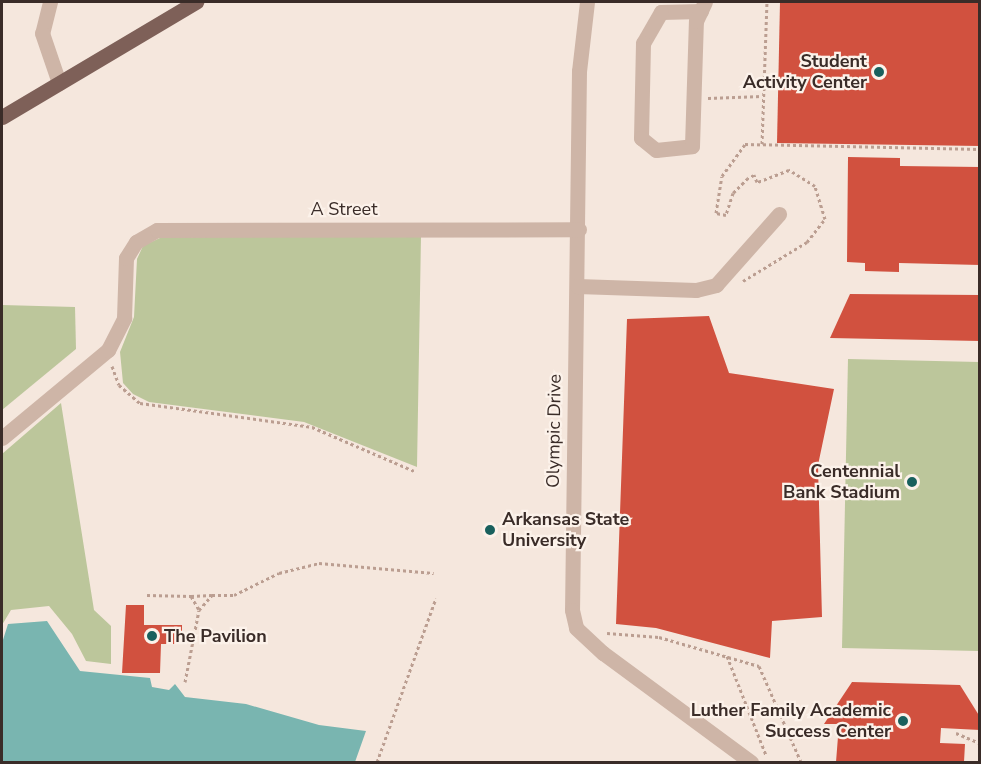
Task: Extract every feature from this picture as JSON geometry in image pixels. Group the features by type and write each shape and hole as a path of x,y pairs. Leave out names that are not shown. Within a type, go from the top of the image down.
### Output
{"main road":[{"path":"2,117 196,2"}],"street":[{"path":"50,2 42,33 59,83"},
{"path":"579,230 579,71 587,2"},
{"path":"703,6 688,150 646,145 643,42 650,22 661,12 703,6"},
{"path":"577,286 696,290 716,285 779,214"},
{"name":"A Street","path":"2,438 108,350 124,318 126,258 136,242 157,230 579,230"},
{"name":"Olympic Drive","path":"579,230 570,597 576,628 751,762"}],"path":[{"path":"762,144 767,2"},
{"path":"694,99 762,96"},
{"path":"732,289 775,257 807,242 825,219 815,186 789,170 757,182 754,175 748,178 733,193 726,215 716,213 722,176 745,144 980,149"},
{"path":"108,350 119,386 140,404 312,427 354,450 414,471"},
{"path":"147,595 234,595 279,573 319,562 434,573"},
{"path":"191,596 199,610"},
{"path":"185,682 199,610 212,596"},
{"path":"377,762 436,598"},
{"path":"607,633 659,637 759,666 801,762"},
{"path":"727,656 767,757"},
{"path":"956,733 980,743"}],"green space":[{"path":"164,236 421,236 417,467 304,422 149,402 133,394 123,383 120,352 134,317 137,259 143,246"},
{"path":"2,305 75,307 76,349 2,410"},
{"name":"Centennial Bank Stadium","path":"848,359 979,362 978,651 842,648"},
{"path":"61,403 94,610 111,626 111,664 86,661 72,634 49,606 11,610 2,625 2,454"}],"water":[{"path":"47,621 80,671 150,678 152,687 169,690 175,684 185,697 246,704 319,725 366,731 355,762 2,762 2,643 8,624"}],"building":[{"name":"Student Activity Center","path":"780,2 980,2 980,146 777,143"},
{"path":"848,157 900,158 900,166 980,167 980,265 899,263 899,272 865,271 865,263 847,262"},
{"path":"850,294 980,295 980,341 830,338"},
{"path":"709,316 729,373 834,389 818,465 822,617 772,621 770,658 656,628 616,624 627,319"},
{"name":"The Pavilion","path":"126,605 144,605 144,625 182,625 182,644 161,644 160,673 122,673"},
{"name":"Luther Family Academic Success Center","path":"852,682 960,685 980,717 980,730 941,728 940,743 965,744 964,762 836,762 839,724 824,724"}],"place":[{"name":"Student Activity Center","path":"879,72"},
{"name":"Centennial Bank Stadium","path":"912,482"},
{"name":"Arkansas State University","path":"490,530"},
{"name":"The Pavilion","path":"152,636"},
{"name":"Luther Family Academic Success Center","path":"903,721"}]}
